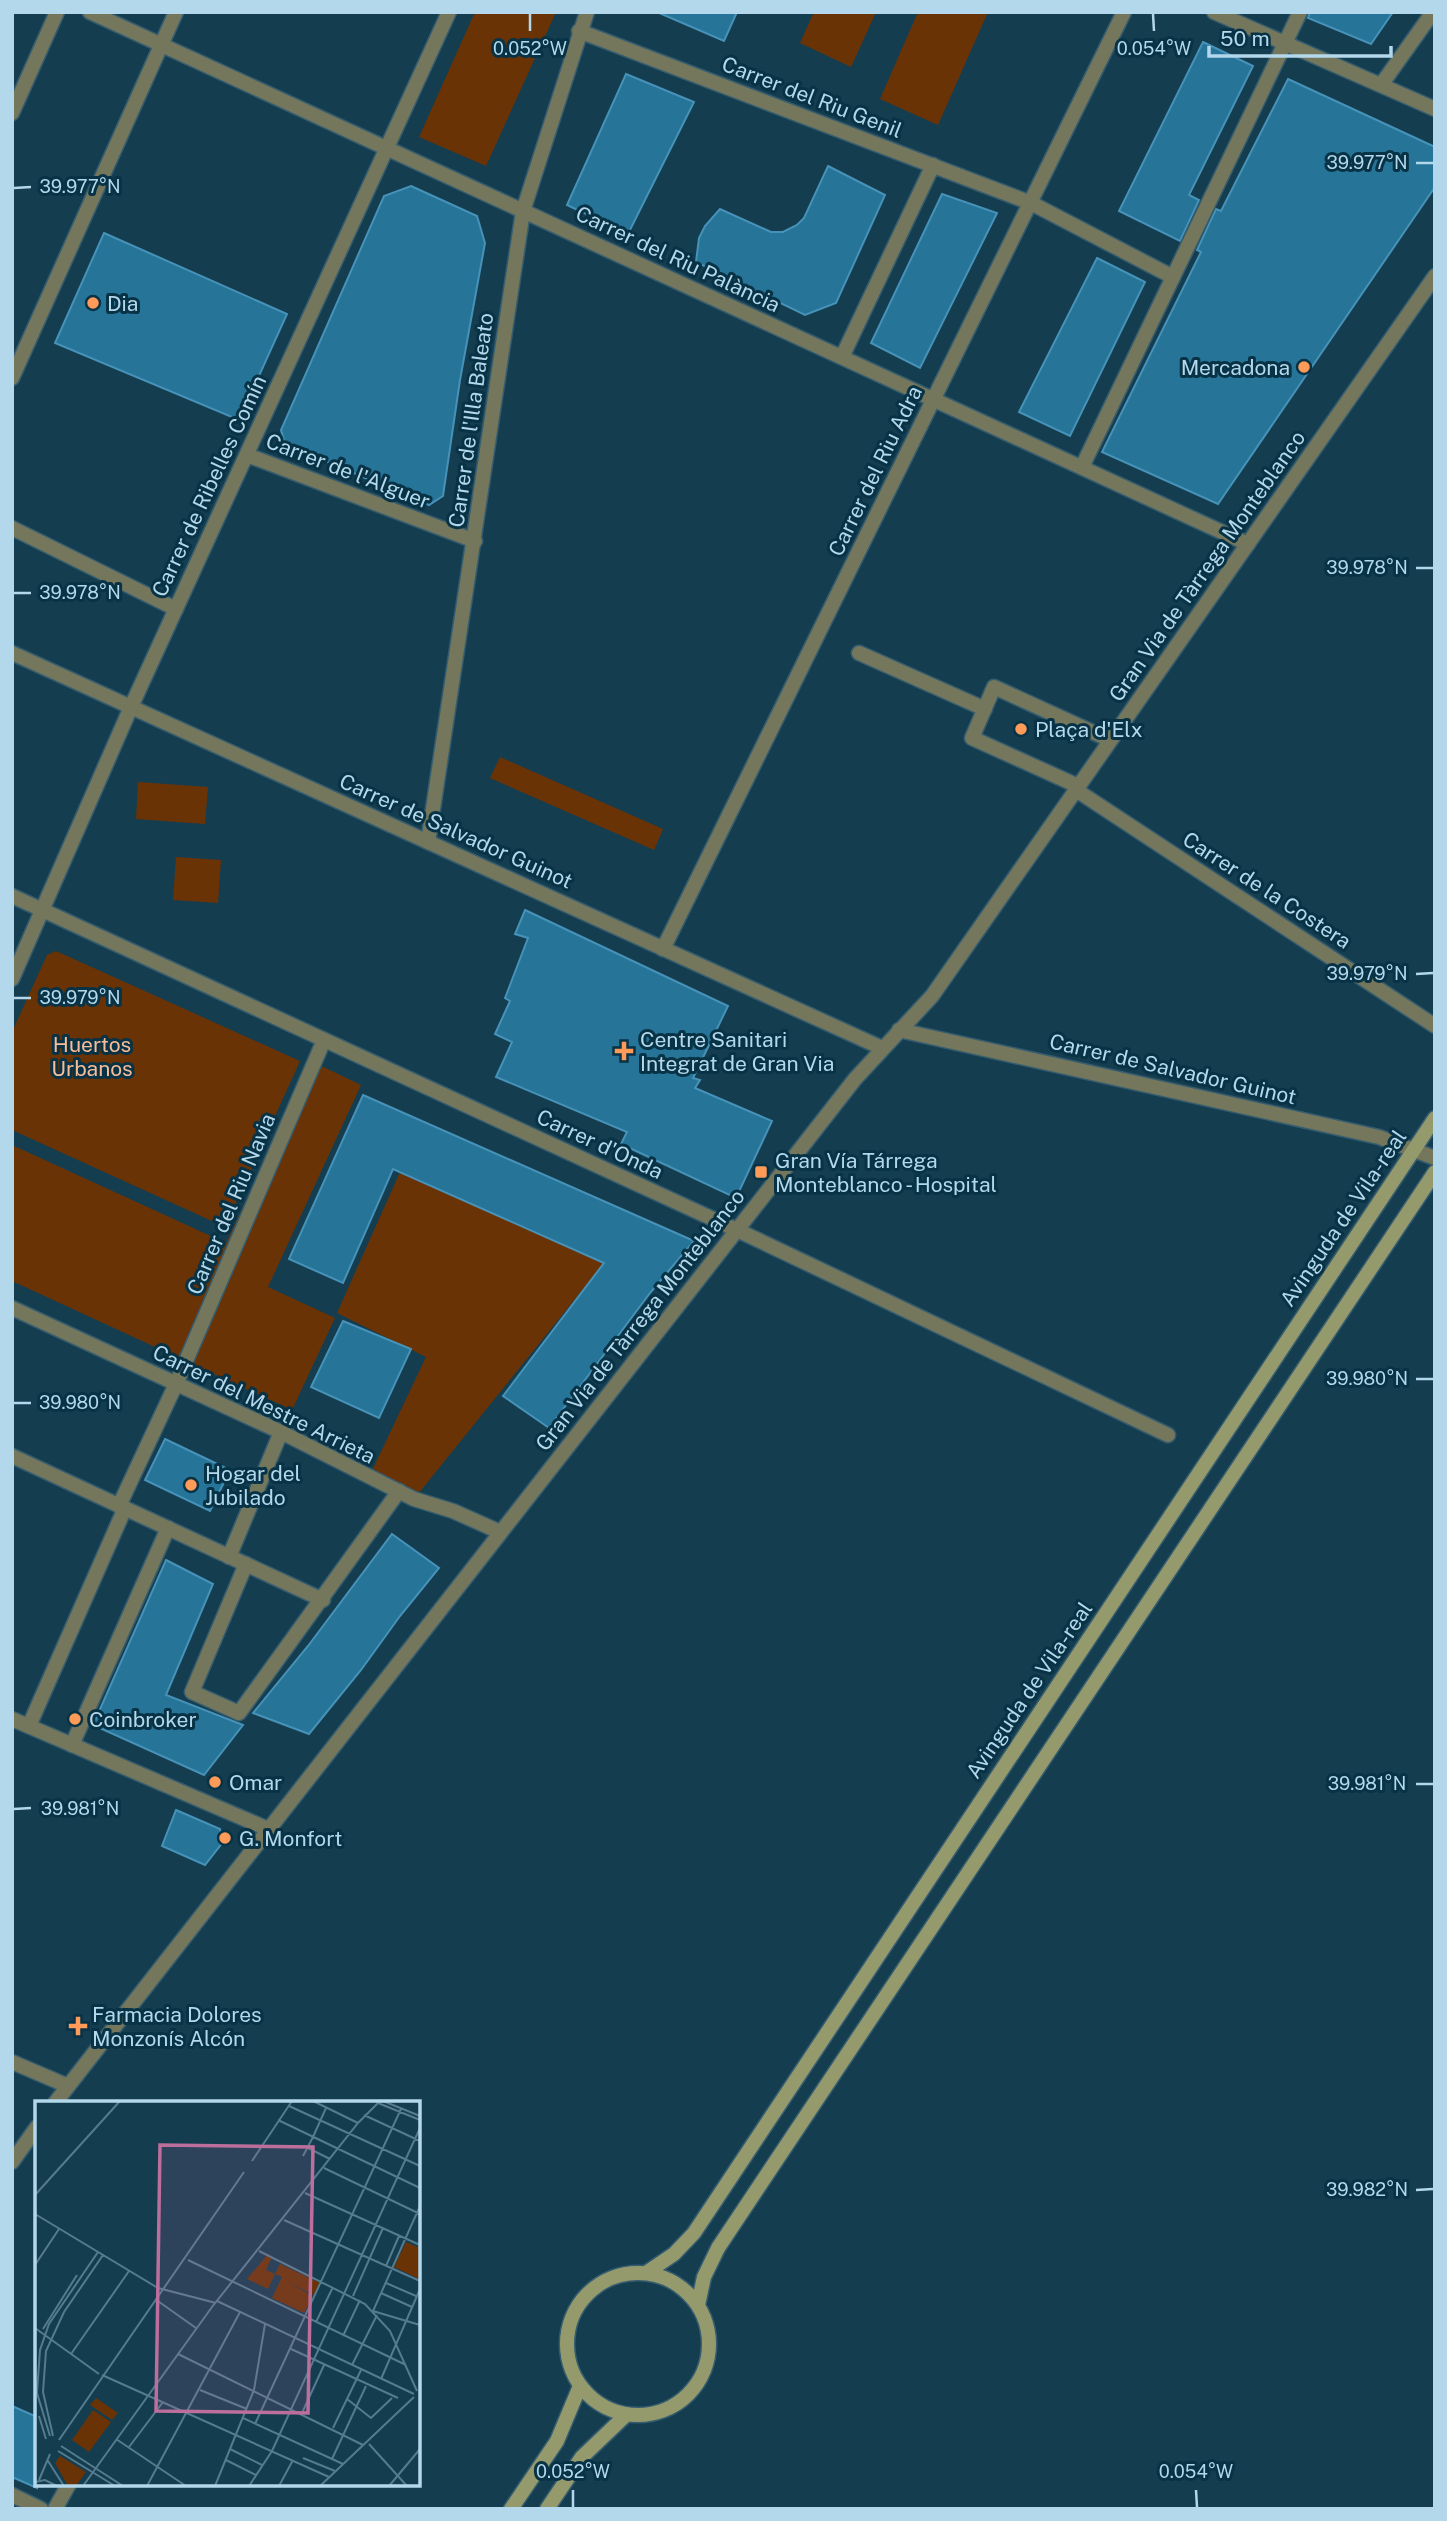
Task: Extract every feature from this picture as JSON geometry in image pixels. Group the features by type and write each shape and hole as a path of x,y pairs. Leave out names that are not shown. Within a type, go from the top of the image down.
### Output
{"main road":[{"name":"Avinguda de Vila-real","path":"646,2273 674,2253 694,2233 1435,1118"},
{"path":"698,2305 704,2277 718,2248 1435,1172"},
{"path":"646,2273 667,2279 684,2289 698,2305 710,2338 709,2356 702,2377 689,2395 670,2408 649,2415 626,2415 608,2410 593,2400 580,2386 571,2369 567,2349 568,2330 575,2311 588,2294 605,2281 625,2274 646,2273"},
{"path":"511,2509 557,2441 580,2386"},
{"path":"547,2509 582,2457 626,2415"}],"street":[{"path":"12,113 57,12"},
{"name":"Carrer del Riu Palància","path":"90,12 1248,544"},
{"path":"12,378 176,12"},
{"name":"Carrer de Ribelles Comín","path":"12,979 131,707 449,12"},
{"name":"Carrer de l'Illa Baleato","path":"428,842 523,211 587,12"},
{"name":"Carrer del Riu Adra","path":"663,949 1124,12"},
{"path":"1214,12 1435,109"},
{"path":"1082,467 1300,12"},
{"path":"1381,85 1433,12"},
{"name":"Carrer del Riu Genil","path":"579,31 1031,203 1173,277"},
{"path":"842,357 933,165"},
{"name":"Gran Via de Tàrrega Monteblanco","path":"57,2101 855,1079 932,996 1435,276"},
{"name":"Carrer de l'Alguer","path":"247,455 475,541"},
{"path":"12,528 176,609"},
{"name":"Carrer de Salvador Guinot","path":"12,653 882,1048"},
{"path":"859,653 985,709"},
{"path":"1077,788 972,738 994,687 1110,740"},
{"name":"Carrer de la Costera","path":"1077,788 1435,1026"},
{"name":"Carrer d'Onda","path":"12,896 737,1230 1168,1435"},
{"name":"Carrer de Salvador Guinot","path":"900,1030 1379,1137 1435,1158"},
{"name":"Carrer del Riu Navia","path":"29,1726 324,1040"},
{"name":"Carrer del Mestre Arrieta","path":"12,1308 281,1432 399,1491 500,1532"},
{"path":"229,1556 281,1432"},
{"path":"12,1456 323,1600"},
{"path":"246,1564 192,1692 239,1713 399,1491"},
{"path":"72,1745 168,1528"},
{"path":"12,1719 268,1829"},
{"path":"12,2062 68,2086"},
{"path":"12,2162 35,2130"},
{"path":"55,2509 68,2486"},
{"path":"12,2495 41,2509"}],"green space":[{"path":"475,12 556,12 486,166 419,137"},
{"path":"814,12 876,12 851,67 800,43"},
{"path":"918,12 988,12 938,125 880,99"},
{"path":"500,757 663,829 654,850 490,778"},
{"path":"138,782 208,787 205,824 136,819"},
{"path":"176,857 221,860 218,903 173,900"},
{"name":"Huertos Urbanos","path":"56,951 300,1061 225,1227 12,1130 12,1032 47,955"},
{"path":"311,1061 361,1085 268,1287 335,1318 292,1410 12,1281 12,1145 226,1243"},
{"path":"400,1172 604,1263 414,1499 369,1477 426,1357 337,1313"}],"building":[{"path":"657,12 737,12 724,41"},
{"path":"1310,12 1393,12 1371,44 1308,18"},
{"path":"1203,42 1253,66 1189,195 1199,200 1180,241 1119,211"},
{"path":"626,74 694,102 628,234 567,205"},
{"path":"1288,79 1435,147 1435,187 1218,504 1102,452 1201,252 1197,250 1216,209 1221,211"},
{"path":"828,166 885,195 836,303 805,315 696,262 699,238 705,226 720,209 771,232 783,232 797,225 804,218"},
{"path":"411,186 477,216 485,243 460,380 443,496 429,505 285,444 281,430 384,196"},
{"path":"942,194 997,213 920,368 871,343"},
{"path":"104,233 287,314 239,420 55,343"},
{"path":"1097,258 1145,282 1070,436 1019,412"},
{"name":"Centre Sanitari Integrat de Gran Via","path":"525,910 728,1006 693,1078 700,1080 695,1088 772,1121 736,1198 621,1144 627,1132 496,1077 512,1042 495,1034 510,1001 505,998 528,938 515,934"},
{"path":"363,1095 694,1241 650,1293 549,1428 503,1396 604,1263 393,1169 343,1283 289,1259"},
{"path":"343,1321 411,1349 379,1418 311,1387"},
{"path":"165,1439 230,1470 210,1511 145,1480"},
{"path":"392,1534 439,1568 361,1670 309,1734 253,1713 308,1646"},
{"path":"166,1560 213,1584 166,1695 243,1725 204,1775 93,1725"},
{"path":"176,1810 220,1829 223,1842 205,1865 162,1846"},
{"path":"12,2406 35,2416 37,2488 12,2477"}],"place":[{"name":"Dia","path":"93,303"},
{"name":"Mercadona","path":"1304,367"},
{"name":"Plaça d'Elx","path":"1021,729"},
{"name":"Centre Sanitari Integrat de Gran Via","path":"624,1051"},
{"name":"Gran Vía Tárrega Monteblanco - Hospital","path":"761,1172"},
{"name":"Hogar del Jubilado","path":"191,1485"},
{"name":"Coinbroker","path":"75,1719"},
{"name":"Omar","path":"215,1782"},
{"name":"G. Monfort","path":"225,1838"},
{"name":"Farmacia Dolores Monzonís Alcón","path":"78,2026"}]}
